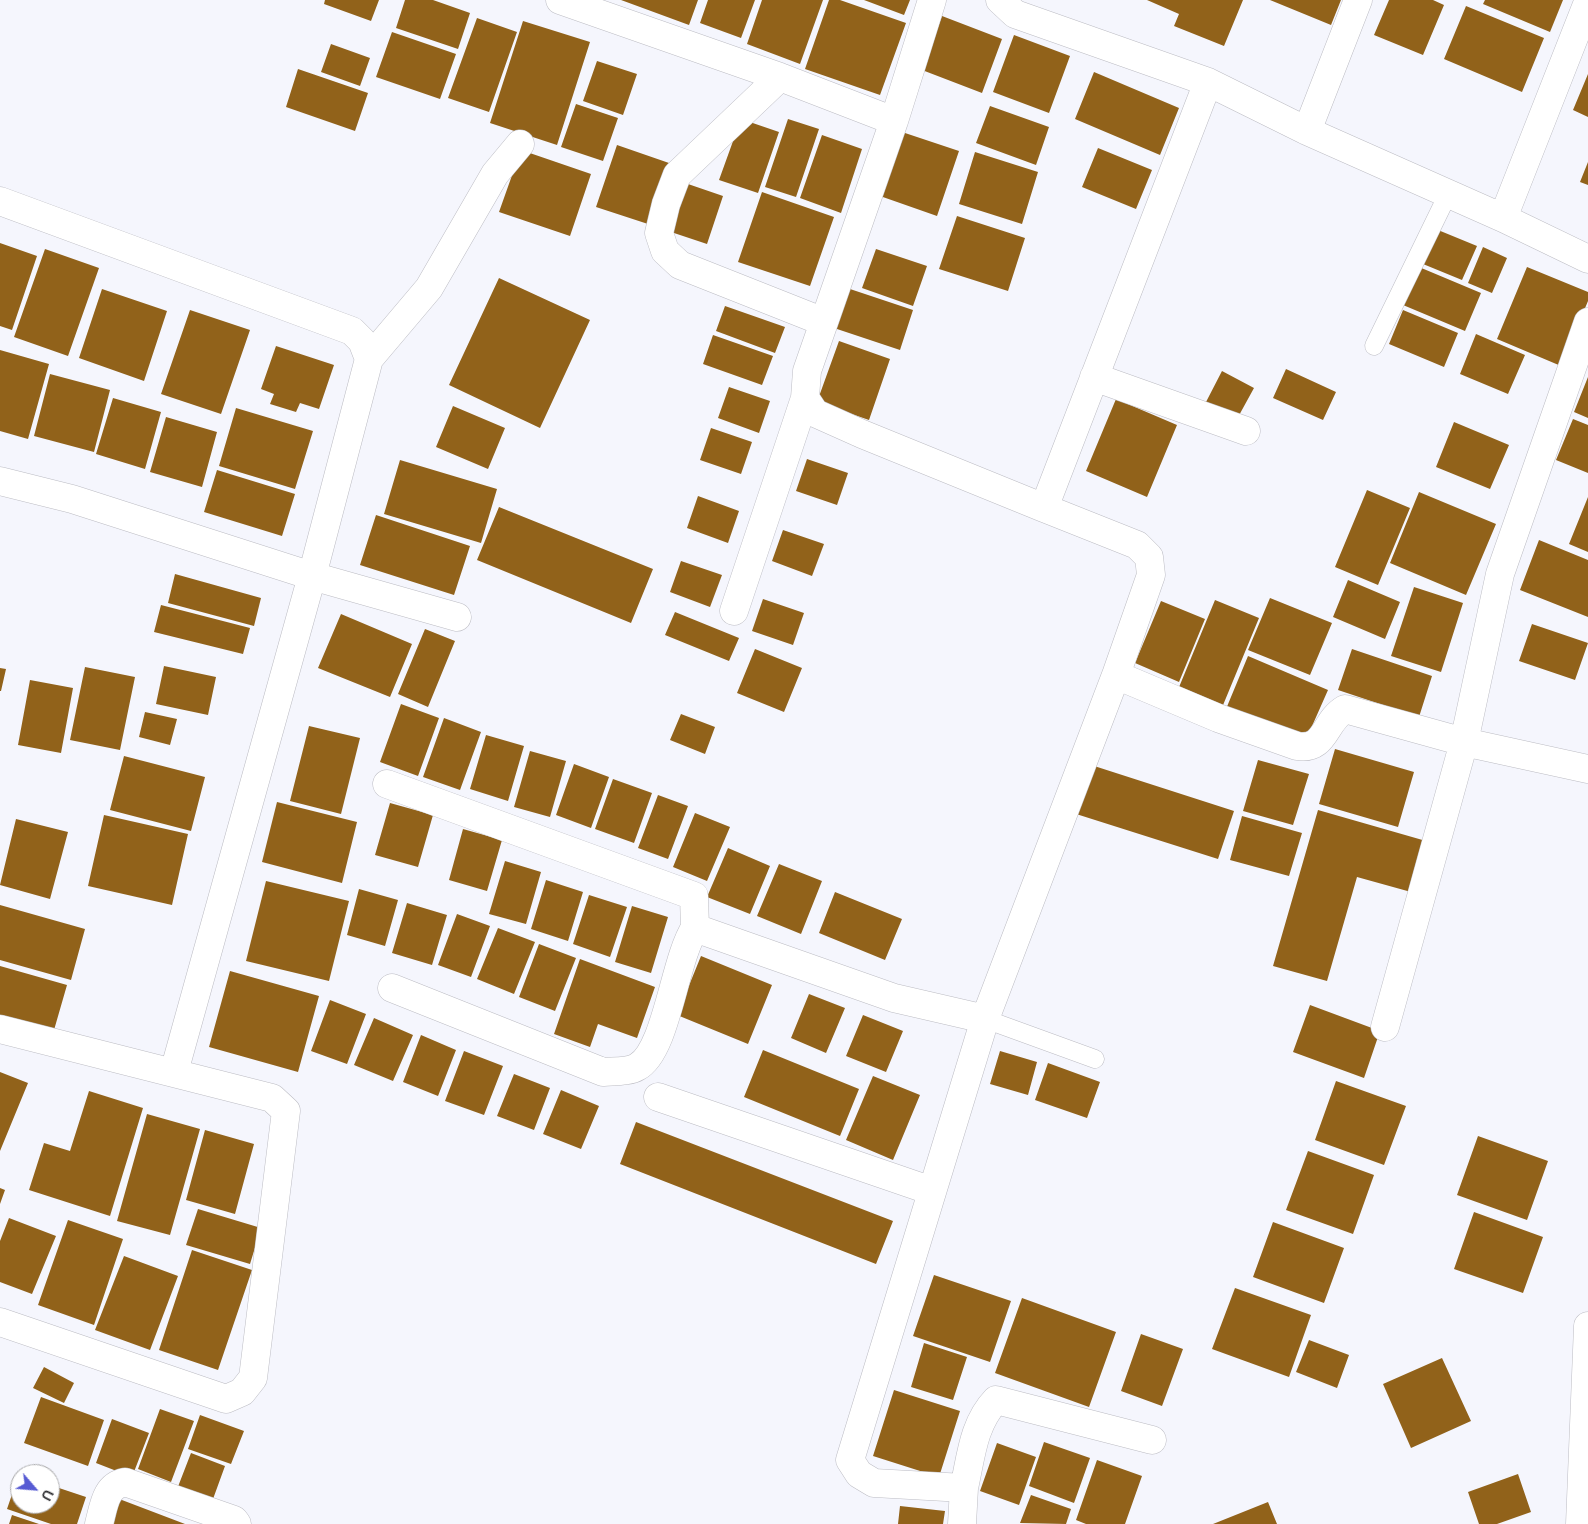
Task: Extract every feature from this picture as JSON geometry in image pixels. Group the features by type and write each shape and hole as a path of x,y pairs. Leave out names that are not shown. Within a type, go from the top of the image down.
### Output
{"street":[{"path":"560,0 780,77 894,121"},
{"path":"734,611 805,398 807,371 894,121 932,0"},
{"path":"1000,0 1015,14 1208,82 1307,131 1503,218 1588,259"},
{"path":"1307,131 1358,0"},
{"path":"1503,218 1588,2"},
{"path":"780,77 677,175 666,204 659,233 665,251 680,265 824,322"},
{"path":"1044,508 1208,82"},
{"path":"174,1072 312,576 369,359 429,288 495,174 520,144"},
{"path":"0,201 352,331 362,341 369,359"},
{"path":"1385,1027 1464,742 1500,574 1588,322"},
{"path":"1094,378 1246,431"},
{"path":"805,398 814,413 1137,545 1149,557 1152,575 1116,675 985,1019 850,1460 859,1474 874,1483 964,1488"},
{"path":"0,481 72,499 312,576 457,617"},
{"path":"1116,675 1218,718 1306,748 1316,745 1338,713 1345,709 1464,742 1588,769"},
{"path":"387,784 694,896 695,928 688,939 676,976 661,1033 646,1060 636,1068 603,1072 392,988"},
{"path":"695,928 894,998 985,1019"},
{"path":"0,1029 272,1098 286,1111 253,1378 242,1392 226,1399 0,1322"},
{"path":"658,1097 932,1191"},
{"path":"1580,1524 1588,1326"},
{"path":"962,1524 964,1488 978,1428 984,1412 996,1400 1152,1440"},
{"path":"99,1524 108,1492 115,1484 125,1482 234,1520 237,1524"},
{"path":"1584,1524 1588,1522"}],"lane":[{"path":"1374,346 1448,194"},
{"path":"985,1019 1095,1059"}],"building":[{"path":"325,0 379,0 371,21 324,4"},
{"path":"405,0 433,0 470,13 458,49 396,28"},
{"path":"621,0 698,0 689,25"},
{"path":"708,0 755,0 741,38 700,23"},
{"path":"762,0 823,0 800,64 747,44"},
{"path":"829,0 840,0 906,23 880,95 805,69"},
{"path":"864,0 910,0 904,15"},
{"path":"1147,0 1243,0 1224,46 1174,26 1179,14"},
{"path":"1270,0 1341,0 1331,25"},
{"path":"1389,0 1433,0 1444,5 1423,55 1374,35"},
{"path":"1485,0 1563,0 1550,32 1483,4"},
{"path":"1466,6 1544,38 1522,92 1444,59"},
{"path":"942,16 1002,39 982,93 922,70"},
{"path":"477,18 517,32 489,112 448,98"},
{"path":"523,21 590,42 557,145 490,123"},
{"path":"392,32 456,54 440,99 376,77"},
{"path":"1014,35 1070,56 1049,113 993,92"},
{"path":"331,44 370,58 360,86 321,72"},
{"path":"597,61 637,74 623,115 583,101"},
{"path":"298,69 368,93 355,131 286,107"},
{"path":"1094,72 1179,108 1160,155 1075,119"},
{"path":"1588,74 1588,117 1573,110"},
{"path":"576,104 618,118 603,161 561,147"},
{"path":"990,106 1049,127 1036,165 976,143"},
{"path":"741,119 779,132 758,193 719,180"},
{"path":"788,119 819,129 796,197 765,187"},
{"path":"902,132 959,151 937,216 880,196"},
{"path":"822,135 862,149 841,213 800,198"},
{"path":"617,145 669,163 648,224 596,207"},
{"path":"1098,148 1152,170 1136,209 1082,187"},
{"path":"521,150 591,174 570,236 499,212"},
{"path":"975,152 1038,172 1022,224 959,204"},
{"path":"1588,162 1588,185 1580,182"},
{"path":"688,184 723,196 707,244 671,232"},
{"path":"762,192 834,217 810,286 738,262"},
{"path":"957,216 1025,238 1008,291 939,269"},
{"path":"1438,230 1477,246 1462,280 1423,264"},
{"path":"0,243 37,256 12,330 0,326"},
{"path":"1483,247 1507,258 1492,293 1468,283"},
{"path":"45,249 99,268 68,356 14,337"},
{"path":"876,249 927,266 913,306 862,288"},
{"path":"1419,267 1481,293 1465,331 1403,305"},
{"path":"1527,267 1588,292 1588,301 1561,366 1497,339"},
{"path":"499,278 590,320 540,428 449,385"},
{"path":"847,288 913,310 900,350 834,328"},
{"path":"102,289 167,311 144,381 79,358"},
{"path":"725,306 785,327 775,353 716,331"},
{"path":"190,310 250,330 221,414 161,394"},
{"path":"1403,310 1458,333 1444,367 1389,344"},
{"path":"1476,334 1525,355 1508,394 1460,374"},
{"path":"713,335 773,356 762,385 703,364"},
{"path":"839,341 890,359 869,420 817,402"},
{"path":"276,346 334,365 319,409 300,403 296,412 270,404 274,394 261,389"},
{"path":"0,350 49,364 28,439 0,431"},
{"path":"1286,369 1336,392 1323,420 1273,398"},
{"path":"1222,371 1254,388 1237,419 1206,402"},
{"path":"50,374 110,390 94,452 34,436"},
{"path":"1588,377 1588,418 1574,412"},
{"path":"729,387 770,401 759,433 718,418"},
{"path":"113,398 161,412 145,469 96,454"},
{"path":"1116,399 1177,425 1147,497 1086,471"},
{"path":"453,406 505,428 488,469 436,447"},
{"path":"236,408 313,431 295,489 219,466"},
{"path":"166,417 217,432 202,487 150,472"},
{"path":"1573,419 1588,425 1588,473 1556,460"},
{"path":"1454,422 1509,445 1490,489 1436,467"},
{"path":"711,428 752,442 741,474 700,460"},
{"path":"807,459 848,473 837,505 796,491"},
{"path":"400,460 497,489 481,543 384,514"},
{"path":"217,470 295,494 282,536 204,512"},
{"path":"1367,490 1410,508 1378,585 1335,567"},
{"path":"1419,492 1496,524 1466,595 1390,563"},
{"path":"698,496 739,511 728,543 687,528"},
{"path":"1588,497 1588,552 1569,544"},
{"path":"499,507 653,569 631,623 477,560"},
{"path":"376,515 470,546 454,595 360,565"},
{"path":"783,530 824,544 812,576 772,561"},
{"path":"1539,540 1588,560 1588,617 1520,590"},
{"path":"681,561 722,575 710,607 670,592"},
{"path":"175,574 261,598 254,626 168,603"},
{"path":"1348,580 1400,602 1385,639 1333,617"},
{"path":"1414,587 1463,603 1441,672 1391,656"},
{"path":"1270,598 1332,623 1310,675 1248,650"},
{"path":"763,599 804,613 793,645 752,631"},
{"path":"1215,600 1259,618 1221,710 1177,692"},
{"path":"1161,601 1205,619 1179,682 1135,663"},
{"path":"161,605 250,628 243,654 154,632"},
{"path":"675,612 739,638 729,661 665,635"},
{"path":"341,614 412,644 390,697 318,668"},
{"path":"1532,624 1588,643 1575,680 1519,661"},
{"path":"425,629 455,641 428,707 398,694"},
{"path":"755,649 802,668 784,712 737,693"},
{"path":"1352,649 1432,676 1419,717 1338,690"},
{"path":"1248,656 1328,690 1305,742 1226,709"},
{"path":"164,666 216,677 208,715 156,704"},
{"path":"85,667 135,677 120,750 70,740"},
{"path":"0,668 6,669 1,691 0,691"},
{"path":"30,680 73,688 61,753 18,745"},
{"path":"401,704 439,718 418,776 380,762"},
{"path":"145,712 177,719 170,745 139,737"},
{"path":"681,714 715,727 705,754 670,740"},
{"path":"444,718 481,732 460,790 423,777"},
{"path":"309,726 360,738 341,814 290,801"},
{"path":"486,735 524,746 508,801 470,789"},
{"path":"1335,749 1414,772 1398,827 1319,804"},
{"path":"530,751 566,761 550,817 514,807"},
{"path":"124,756 205,777 191,831 110,810"},
{"path":"1258,760 1309,774 1293,825 1243,811"},
{"path":"574,764 609,777 591,828 556,815"},
{"path":"1088,764 1234,811 1218,859 1073,813"},
{"path":"613,779 652,793 634,843 595,829"},
{"path":"658,795 688,806 668,859 638,848"},
{"path":"277,802 357,822 342,883 262,862"},
{"path":"390,803 433,815 418,867 375,855"},
{"path":"1318,810 1426,841 1411,892 1357,877 1327,981 1273,966"},
{"path":"695,813 730,827 707,881 673,867"},
{"path":"104,815 188,834 172,905 88,886"},
{"path":"1242,816 1302,833 1289,876 1230,860"},
{"path":"16,819 68,832 50,899 0,885"},
{"path":"463,829 502,840 487,891 449,880"},
{"path":"728,848 770,866 750,914 707,897"},
{"path":"505,861 541,872 526,924 489,914"},
{"path":"779,864 822,881 801,934 757,916"},
{"path":"546,880 583,892 568,941 531,929"},
{"path":"266,881 349,901 329,981 246,961"},
{"path":"359,889 398,900 385,946 347,935"},
{"path":"835,892 902,919 885,960 819,933"},
{"path":"589,895 627,907 610,957 573,944"},
{"path":"407,903 447,915 432,965 392,953"},
{"path":"0,905 85,929 71,980 0,960"},
{"path":"632,906 668,917 651,973 615,962"},
{"path":"457,914 490,926 471,977 438,965"},
{"path":"498,928 535,942 514,994 477,979"},
{"path":"539,944 576,958 555,1011 519,997"},
{"path":"701,956 772,985 748,1044 677,1015"},
{"path":"580,959 655,987 637,1038 598,1024 590,1047 554,1034"},
{"path":"0,966 67,985 52,1037 0,1022"},
{"path":"230,971 319,996 298,1072 209,1047"},
{"path":"809,994 845,1008 826,1053 791,1038"},
{"path":"330,1000 366,1014 347,1064 311,1051"},
{"path":"1310,1005 1380,1031 1364,1078 1293,1052"},
{"path":"863,1015 903,1031 886,1072 846,1056"},
{"path":"374,1018 413,1035 393,1081 354,1065"},
{"path":"421,1035 456,1050 438,1096 403,1082"},
{"path":"763,1050 859,1089 840,1136 744,1097"},
{"path":"464,1051 503,1066 484,1115 445,1101"},
{"path":"1000,1051 1037,1062 1028,1095 990,1084"},
{"path":"1048,1063 1100,1082 1087,1118 1035,1100"},
{"path":"0,1072 28,1083 0,1151"},
{"path":"514,1074 550,1088 534,1130 497,1116"},
{"path":"873,1076 920,1095 893,1160 846,1140"},
{"path":"1336,1081 1406,1106 1384,1165 1315,1140"},
{"path":"561,1090 599,1106 581,1149 543,1134"},
{"path":"89,1091 143,1108 110,1216 29,1190 44,1143 70,1151"},
{"path":"147,1114 200,1129 170,1235 117,1221"},
{"path":"636,1122 893,1221 876,1264 620,1164"},
{"path":"205,1130 254,1144 235,1214 186,1200"},
{"path":"1478,1136 1548,1161 1527,1220 1457,1195"},
{"path":"1308,1151 1374,1175 1353,1234 1286,1210"},
{"path":"0,1188 5,1190 0,1204"},
{"path":"198,1209 261,1228 250,1264 186,1245"},
{"path":"1474,1212 1543,1237 1523,1293 1454,1269"},
{"path":"9,1218 56,1236 32,1294 0,1282 0,1241"},
{"path":"68,1220 123,1239 94,1325 38,1305"},
{"path":"1273,1222 1344,1248 1324,1303 1253,1277"},
{"path":"192,1250 252,1270 218,1370 159,1350"},
{"path":"124,1256 178,1276 150,1350 95,1330"},
{"path":"934,1275 1011,1301 990,1362 913,1336"},
{"path":"1235,1288 1311,1315 1289,1377 1212,1349"},
{"path":"1022,1298 1116,1332 1089,1407 995,1373"},
{"path":"1141,1334 1183,1349 1162,1406 1121,1391"},
{"path":"1309,1340 1349,1355 1337,1388 1296,1372"},
{"path":"924,1343 967,1357 953,1400 911,1387"},
{"path":"1442,1358 1471,1421 1411,1448 1383,1384"},
{"path":"44,1367 74,1383 64,1403 33,1388"},
{"path":"894,1390 960,1411 939,1477 873,1456"},
{"path":"41,1397 104,1420 88,1466 24,1443"},
{"path":"160,1409 194,1421 171,1482 138,1469"},
{"path":"200,1415 244,1431 231,1464 188,1449"},
{"path":"112,1419 149,1433 132,1477 96,1463"},
{"path":"1044,1442 1090,1458 1074,1503 1029,1486"},
{"path":"997,1443 1036,1457 1019,1505 980,1491"},
{"path":"191,1453 225,1466 209,1510 174,1497"},
{"path":"1097,1460 1142,1476 1125,1524 1086,1524 1076,1520"},
{"path":"1518,1474 1531,1512 1497,1524 1479,1524 1468,1492"},
{"path":"60,1488 86,1497 77,1524 51,1524 22,1514 60,1514"},
{"path":"1031,1495 1071,1509 1066,1524 1020,1523"},
{"path":"114,1497 185,1524 104,1524"},
{"path":"1268,1502 1277,1524 1213,1524"},
{"path":"900,1506 945,1511 943,1524 898,1524"},
{"path":"12,1515 39,1524 9,1524"}]}
